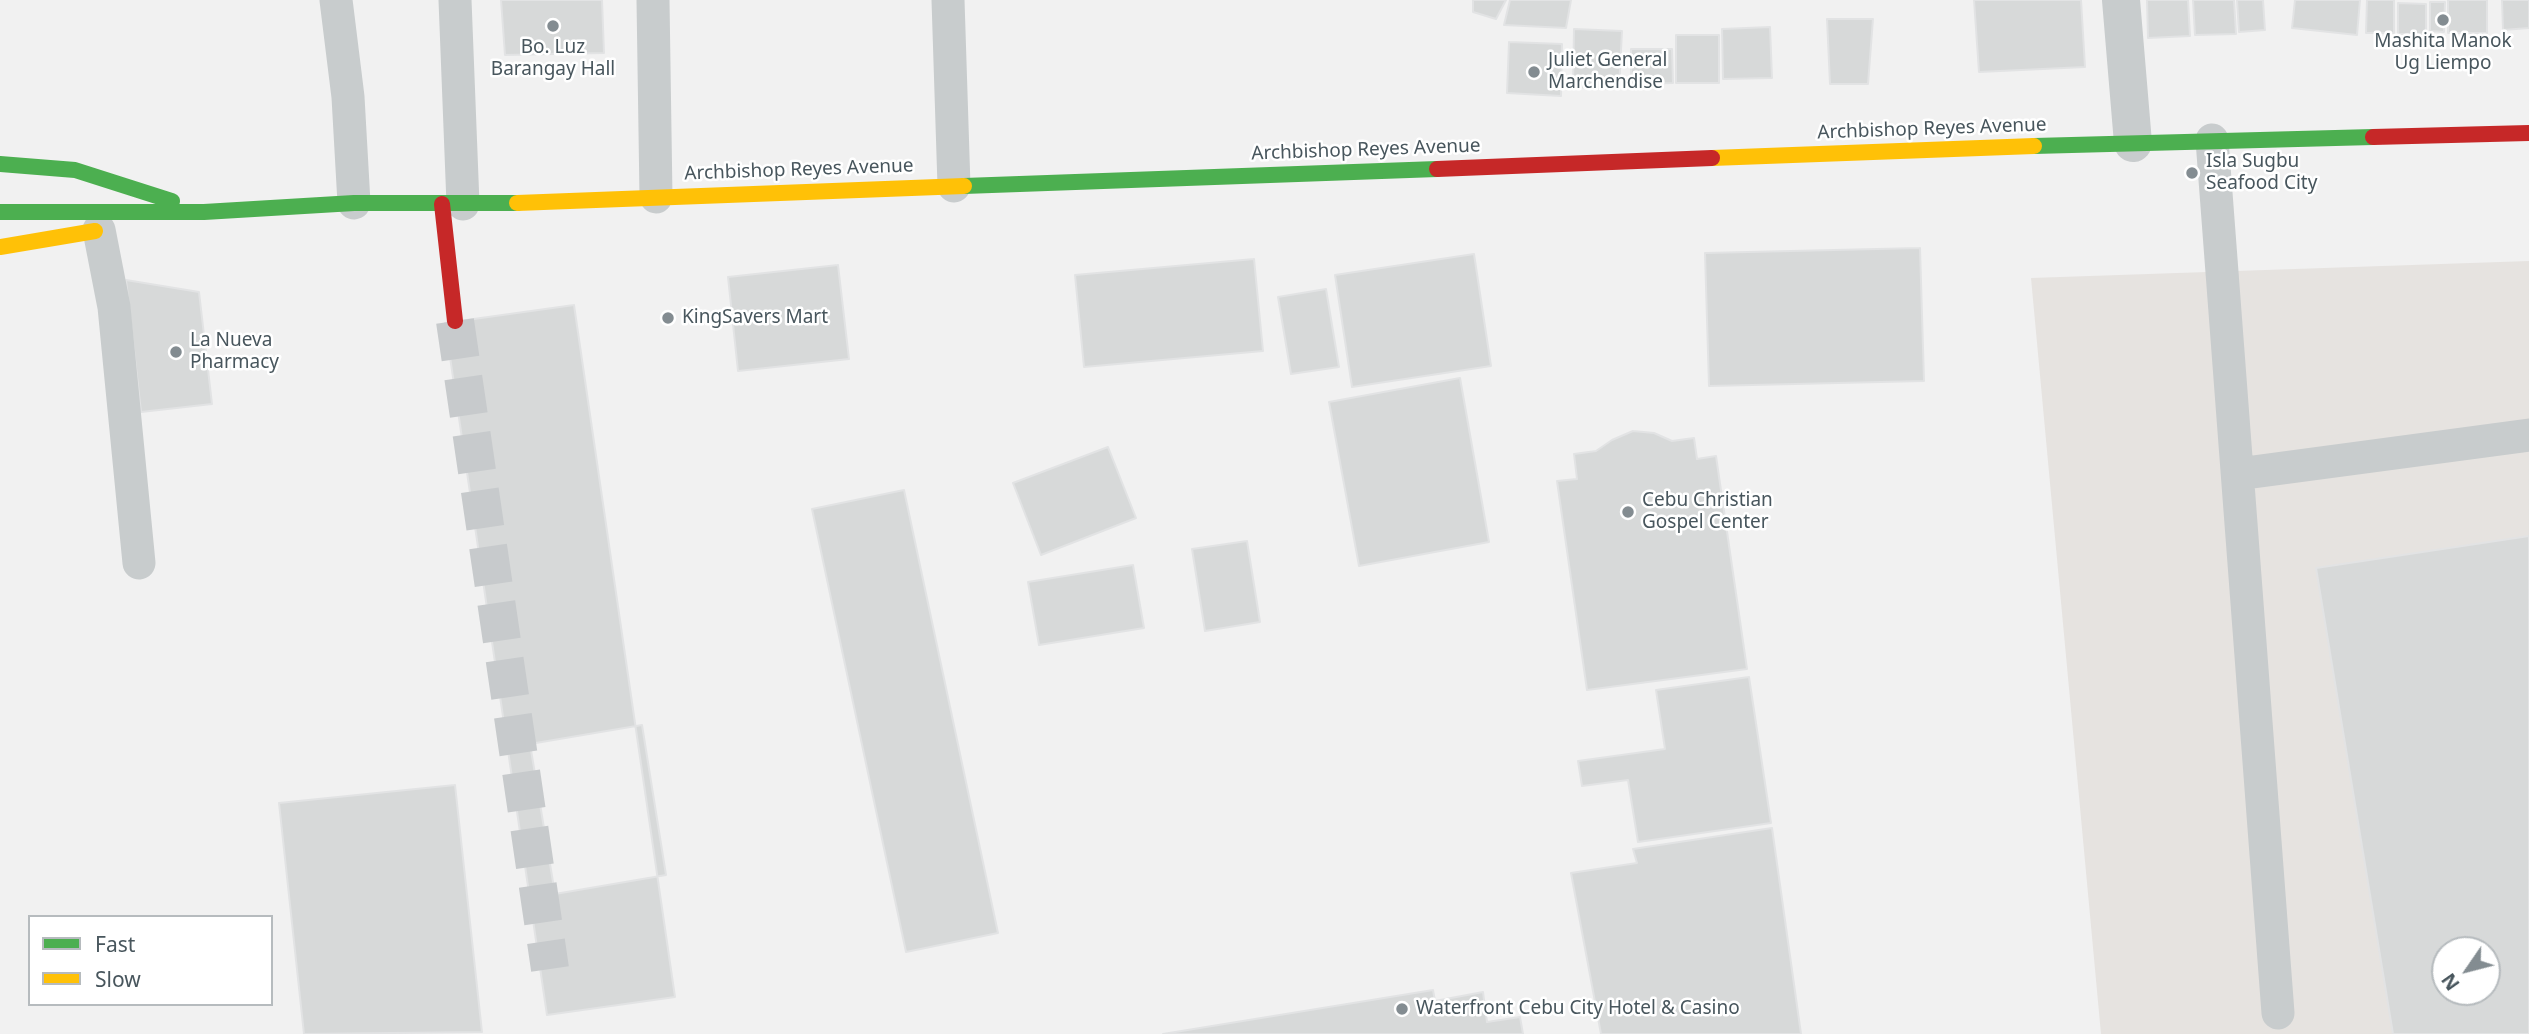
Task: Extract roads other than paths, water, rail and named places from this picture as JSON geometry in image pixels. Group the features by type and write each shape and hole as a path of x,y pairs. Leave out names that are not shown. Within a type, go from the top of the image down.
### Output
{"main road":[{"name":"Archbishop Reyes Avenue","path":"0,212 204,212 354,204 453,204 2212,140 2529,133"},
{"name":"Archbishop Reyes Avenue","path":"0,164 75,170 204,212"},
{"path":"453,204 455,321"},
{"name":"Archbishop Reyes Avenue","path":"0,247 204,212"}],"street":[{"path":"2121,0 2133,143"}],"lane":[{"path":"336,0 348,97 354,204"},
{"path":"453,204 456,0"},
{"path":"653,0 656,197"},
{"path":"948,0 954,186"},
{"path":"2212,140 2278,1013"},
{"path":"99,230 114,307 139,563"},
{"path":"2238,474 2529,435"}],"tunnel":[{"path":"455,321 550,969"}],"place":[{"name":"Mashita Manok Ug Liempo","path":"2443,20"},
{"name":"Bo. Luz Barangay Hall","path":"553,26"},
{"name":"Juliet General Marchendise","path":"1534,72"},
{"name":"Isla Sugbu Seafood City","path":"2192,173"},
{"name":"KingSavers Mart","path":"668,318"},
{"name":"La Nueva Pharmacy","path":"176,352"},
{"name":"Cebu Christian Gospel Center","path":"1628,512"},
{"name":"Waterfront Cebu City Hotel & Casino","path":"1402,1009"}]}
